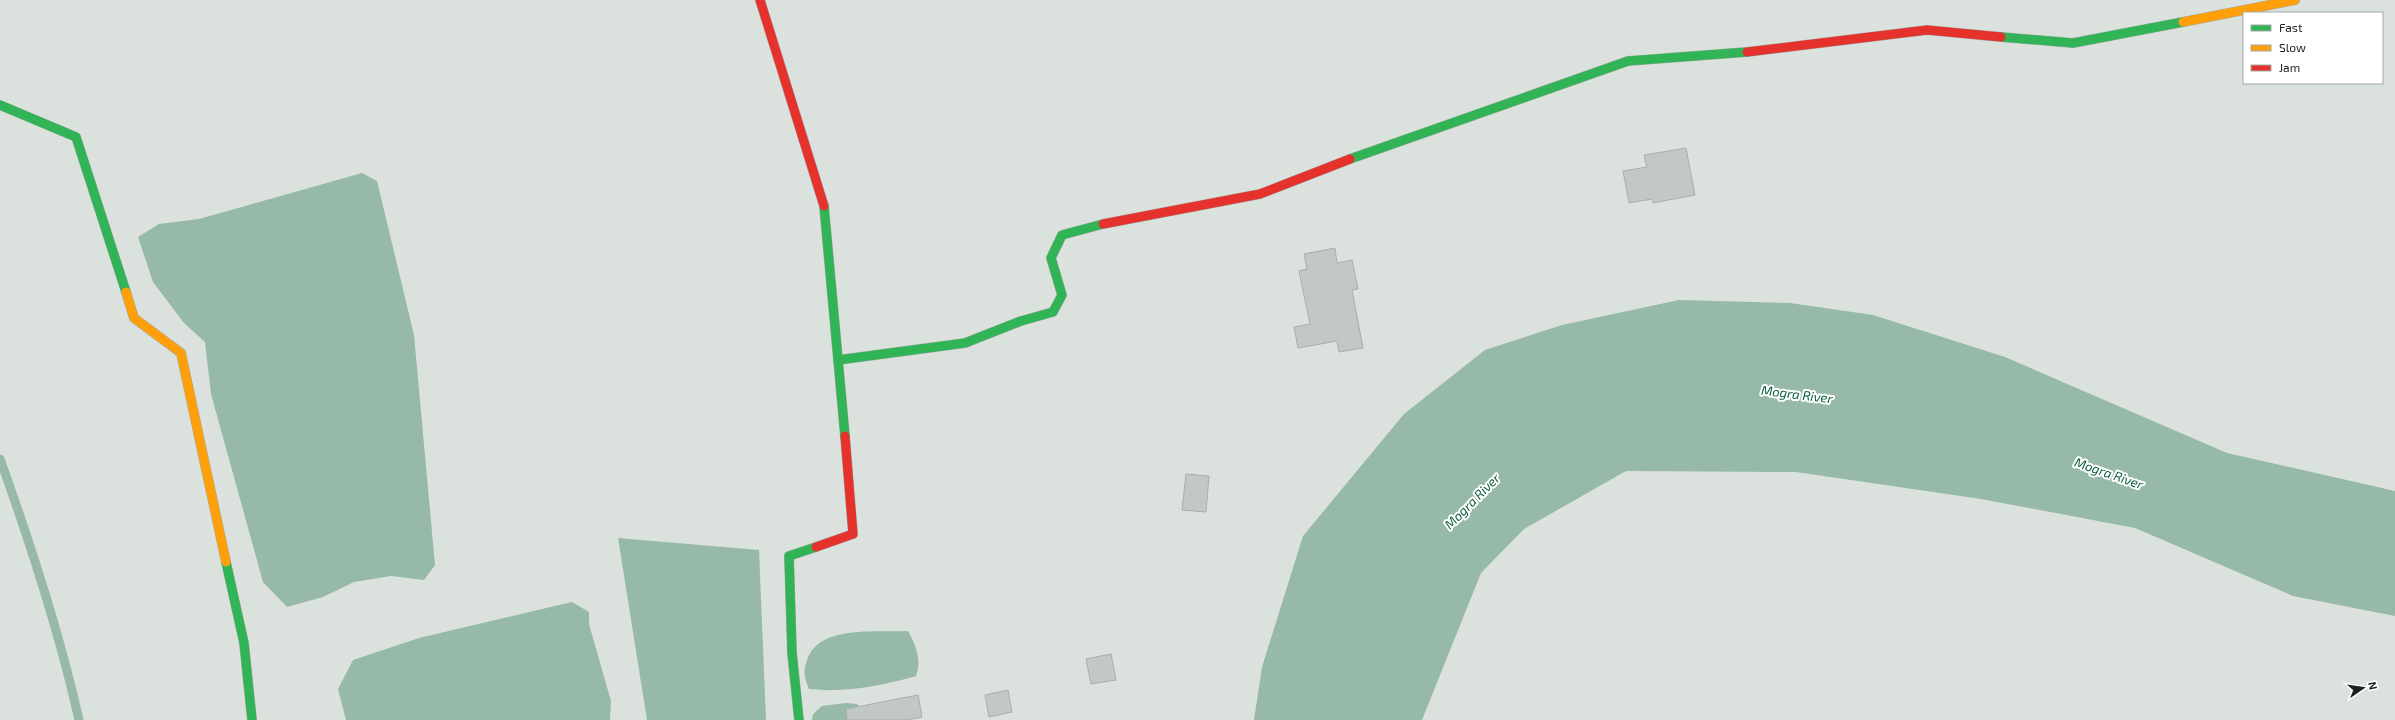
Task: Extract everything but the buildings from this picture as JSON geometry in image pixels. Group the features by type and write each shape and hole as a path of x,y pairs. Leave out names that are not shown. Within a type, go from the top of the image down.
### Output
{"street":[{"path":"760,0 826,213 853,534 789,556 792,653 799,720"},
{"path":"838,360 965,343 1021,321 1053,312 1062,294 1051,258 1062,235 1102,224 1260,194 1384,146 1628,61 1740,52 1928,30 2073,43 2295,0"},
{"path":"0,105 76,137 134,318 181,353 244,643 252,720"}],"water":[{"path":"362,173 377,181 414,335 435,565 424,580 391,576 354,582 323,597 287,607 263,582 211,394 205,342 184,323 153,282 138,237 159,224 199,219"},
{"name":"Mogra River","path":"1679,300 1790,303 1873,315 2005,357 2227,453 2395,491 2395,616 2293,596 2135,528 1981,499 1796,472 1626,471 1524,529 1481,573 1422,720 1254,720 1262,667 1303,536 1404,414 1485,350 1562,325"},
{"path":"618,538 759,550 766,720 647,720"},
{"path":"572,602 589,612 589,624 611,701 610,720 346,720 338,689 353,660 419,638"},
{"path":"908,631 917,653 918,670 916,676 863,688 836,690 809,689 805,674 807,660 814,648 824,641 836,636 851,633"},
{"path":"846,703 857,704 864,711 866,720 812,720 813,714 822,706"}],"waterway":[{"path":"0,459 44,588 63,654 79,720"}],"traffic: fast":[{"path":"2001,37 2073,43 2183,22"},
{"path":"1350,159 1628,61 1747,52"},
{"path":"0,105 76,137 126,292"},
{"path":"824,206 845,436"},
{"path":"838,360 965,343 1021,321 1053,312 1062,295 1051,258 1062,235 1103,224"},
{"path":"799,720 792,653 789,556 816,547"},
{"path":"226,562 244,643 252,720"}],"traffic: slow":[{"path":"2183,22 2295,0"},
{"path":"126,292 134,318 181,353 226,562"}],"traffic: jam":[{"path":"760,0 824,206"},
{"path":"1747,52 1927,30 2001,37"},
{"path":"1103,224 1260,194 1350,159"},
{"path":"816,547 853,534 845,436"}]}
